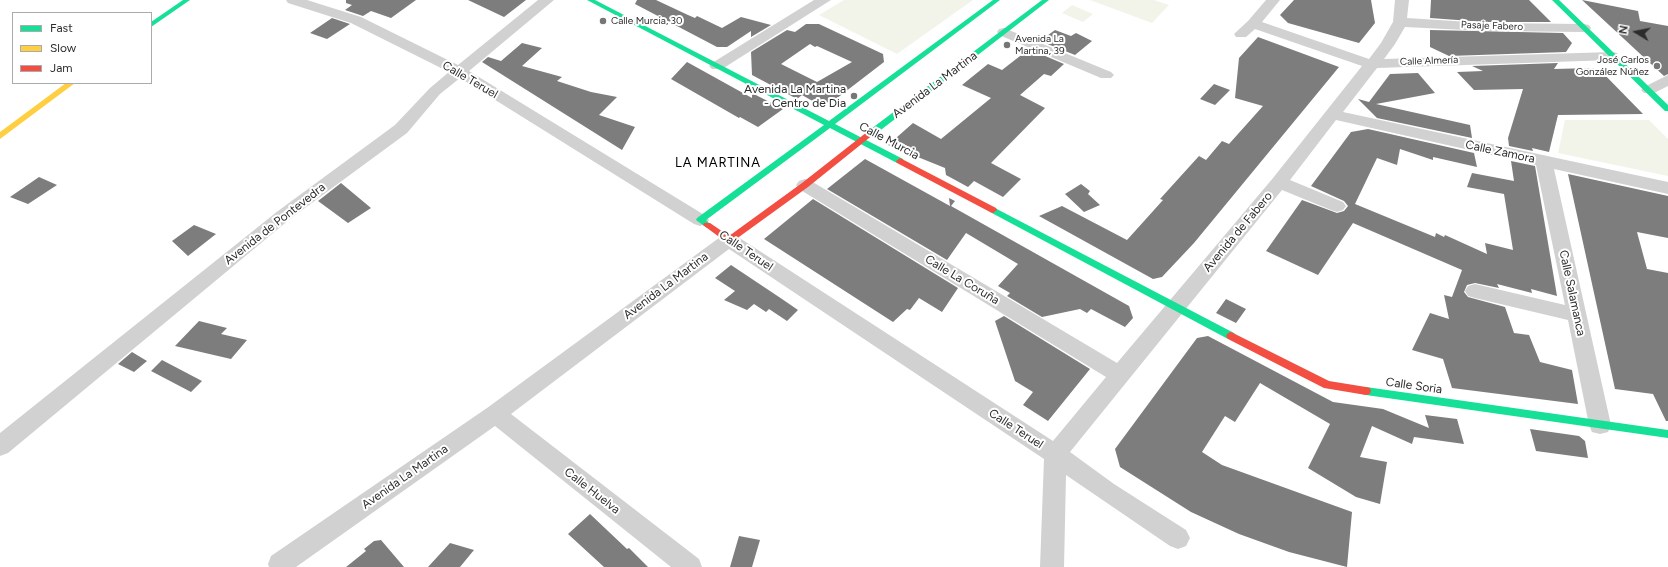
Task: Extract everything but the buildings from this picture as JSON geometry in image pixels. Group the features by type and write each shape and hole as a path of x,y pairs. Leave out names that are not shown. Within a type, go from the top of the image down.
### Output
{"street":[{"path":"152,24 187,0"},
{"name":"Calle Teruel","path":"293,0 356,20 459,72 700,220 1055,454 1106,491 1178,538"},
{"name":"Avenida de Pontevedra","path":"0,446 284,215 401,129 422,104 547,0"},
{"name":"Calle Murcia","path":"590,0 862,141 1175,307"},
{"path":"717,66 824,0"},
{"path":"700,220 997,0"},
{"name":"Avenida La Martina","path":"280,564 495,414 805,185 923,92 1046,0"},
{"path":"1241,34 1253,24 1273,0"},
{"name":"Avenida de Fabero","path":"1055,454 1279,182 1370,64 1388,44 1400,22 1402,0"},
{"path":"1555,0 1668,109"},
{"name":"Pasaje Fabero","path":"1400,22 1485,26 1584,28"},
{"name":"Calle Almería","path":"1253,24 1370,64 1423,61 1612,56"},
{"path":"1004,32 1106,75"},
{"path":"1388,44 1404,55 1423,61"},
{"path":"1649,90 1668,80"},
{"path":"0,136 70,84"},
{"name":"Calle Zamora","path":"1331,114 1668,188"},
{"name":"Calle Salamanca","path":"1544,162 1600,425"},
{"path":"1279,182 1337,206"},
{"name":"Calle La Coruña","path":"805,185 1120,375"},
{"path":"1475,291 1577,315"},
{"name":"Calle Soria","path":"1175,307 1327,385 1668,434"},
{"name":"Calle Huelva","path":"495,414 690,567"},
{"path":"1052,567 1055,454"}],"shaded area":[{"path":"844,0 973,0 897,54 819,15"},
{"path":"1090,0 1154,0 1169,5 1152,23"},
{"path":"1072,5 1093,14 1083,22 1062,13"},
{"path":"1565,120 1649,120 1668,139 1668,176 1558,153"}],"traffic: fast":[{"path":"152,24 187,0"},
{"path":"590,0 900,161"},
{"path":"707,225 700,220 997,0"},
{"path":"870,134 1046,0"},
{"path":"1555,0 1668,109"},
{"path":"993,210 1231,336"},
{"path":"1366,391 1668,434"}],"traffic: slow":[{"path":"0,136 70,84"}],"traffic: jam":[{"path":"707,225 729,240 805,185 870,134"},
{"path":"900,161 993,210"},
{"path":"1231,336 1327,385 1366,391"}],"place":[{"name":"Calle Murcia, 30","path":"603,21"},
{"name":"Avenida La Martina, 39","path":"1007,45"},
{"name":"José Carlos González Núñez","path":"1657,66"},
{"name":"Avenida La Martina - Centro de Dia","path":"854,96"}],"district":[{"name":"LA MARTINA","path":"718,163"}]}
